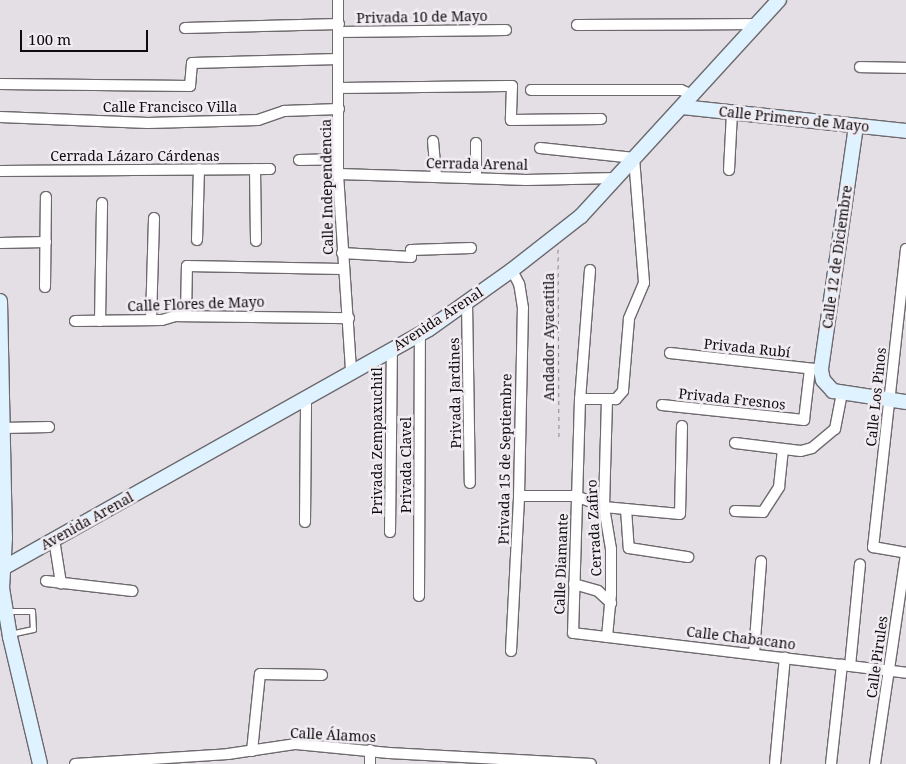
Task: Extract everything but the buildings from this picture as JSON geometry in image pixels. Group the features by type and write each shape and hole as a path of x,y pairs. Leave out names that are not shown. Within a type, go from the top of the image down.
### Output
{"main road":[{"name":"Avenida Arenal","path":"5,567 420,334 512,270 558,236 616,178 778,0"},
{"name":"Calle Primero de Mayo","path":"682,107 906,131"},
{"name":"Calle 12 de Diciembre","path":"842,393 827,387 816,369 856,126"},
{"path":"0,300 5,567 3,604 40,764"},
{"path":"842,393 906,402"}],"street":[{"name":"Calle Independencia","path":"338,0 340,88 338,174 342,269 349,318 351,372"},
{"path":"577,25 758,24"},
{"name":"Privada 10 de Mayo","path":"185,28 506,30"},
{"path":"0,84 190,86 192,63 338,59"},
{"path":"860,67 906,68"},
{"path":"340,88 512,86 511,120 600,119"},
{"path":"531,90 681,90 692,95"},
{"name":"Calle Francisco Villa","path":"0,117 175,122 258,120 284,111 339,109"},
{"path":"729,170 732,113"},
{"path":"433,141 436,177"},
{"path":"476,143 476,178"},
{"path":"540,148 634,158 644,283 629,319 623,391 621,396 608,400 580,399 590,270"},
{"path":"299,160 338,159"},
{"path":"256,169 256,241"},
{"name":"Cerrada Lázaro Cárdenas","path":"0,171 270,169"},
{"path":"197,240 199,170"},
{"name":"Cerrada Arenal","path":"338,174 476,178 616,178"},
{"path":"46,198 46,287"},
{"path":"100,321 102,203"},
{"path":"151,320 154,218"},
{"path":"0,242 46,242"},
{"path":"342,253 411,257 411,250 471,248"},
{"name":"Calle Los Pinos","path":"906,249 904,281 873,547 906,553"},
{"path":"186,316 187,266 342,269"},
{"name":"Privada 15 de Septiembre","path":"511,651 519,496 523,308 519,284 512,270"},
{"name":"Privada Jardines","path":"467,302 470,483"},
{"name":"Calle Flores de Mayo","path":"75,321 151,320 186,316 349,318"},
{"name":"Privada Clavel","path":"420,334 420,596"},
{"name":"Privada Zempaxuchitl","path":"390,532 392,350"},
{"name":"Privada Rubí","path":"670,353 816,369"},
{"name":"Calle 12 de Diciembre","path":"799,420 806,416 816,369"},
{"path":"735,443 801,451 826,439 837,423 842,393"},
{"path":"305,522 306,398"},
{"name":"Calle Diamante","path":"572,633 580,399"},
{"name":"Cerrada Zafiro","path":"607,637 611,599 611,549 604,507 608,400"},
{"name":"Privada Fresnos","path":"662,405 799,420"},
{"path":"519,496 576,496 604,507 680,514 682,426"},
{"path":"3,428 49,427"},
{"path":"734,511 763,512 779,487 782,449"},
{"path":"626,509 629,548 688,557"},
{"path":"54,539 61,583"},
{"name":"Calle Pirules","path":"875,764 906,553"},
{"path":"754,653 761,561"},
{"path":"831,764 860,564"},
{"path":"46,581 132,591"},
{"path":"574,584 598,591 611,599"},
{"name":"Calle Chabacano","path":"572,633 754,653 906,673"},
{"path":"775,764 785,657"},
{"path":"252,751 260,674 322,675"},
{"name":"Calle Álamos","path":"75,764 252,751 296,744 591,764"},
{"path":"370,750 370,764"}],"lane":[{"path":"3,604 32,611 33,629 9,634"}],"path":[{"name":"Andador Ayacatitla","path":"558,236 559,438"}]}
